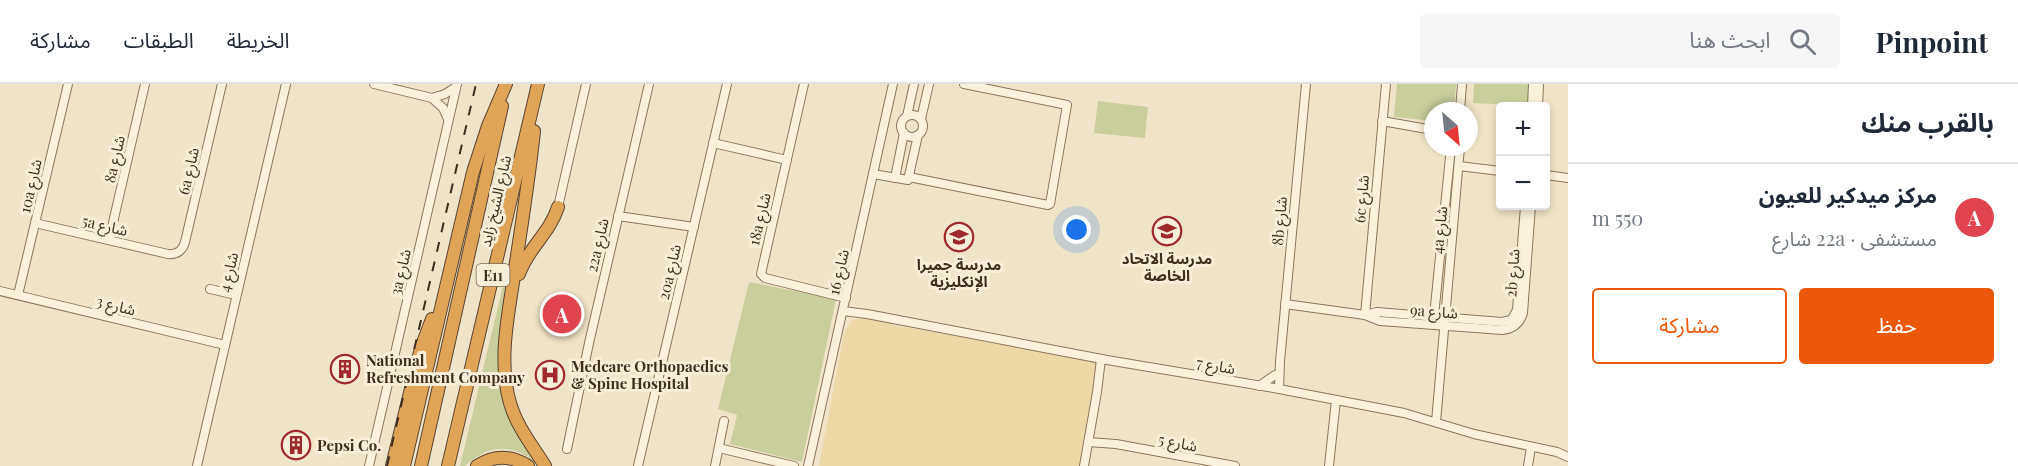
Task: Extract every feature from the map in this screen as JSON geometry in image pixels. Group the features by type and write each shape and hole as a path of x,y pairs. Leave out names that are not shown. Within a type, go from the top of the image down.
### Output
{"highway":[{"path":"404,466 477,157 491,118 507,84"},
{"name":"شارع الشيخ زايد","path":"421,466 507,84"},
{"path":"538,86 532,149 504,359 507,392 518,424 545,466"},
{"name":"شارع الشيخ زايد","path":"448,466 538,86"},
{"path":"510,301 524,260 549,227 558,207"},
{"path":"392,466 421,348 442,299"},
{"path":"477,466 502,457 528,466"}],"street":[{"name":"10a شارع","path":"18,295 68,84"},
{"name":"8a شارع","path":"109,240 145,84"},
{"name":"6a شارع","path":"168,254 173,255 181,250 185,242 222,84"},
{"path":"375,84 432,98 443,108 448,121"},
{"path":"558,207 586,84"},
{"name":"22a شارع","path":"567,448 649,84"},
{"name":"20a شارع","path":"638,466 727,84"},
{"name":"18a شارع","path":"804,84 761,274 765,278 844,305"},
{"name":"شارع 16","path":"808,466 894,84"},
{"path":"895,178 904,124 914,84"},
{"path":"909,177 918,135 923,128 921,119 929,84"},
{"path":"873,174 907,180 909,177 1050,204 1066,104 964,84"},
{"name":"8b شارع","path":"1276,388 1306,84"},
{"name":"6c شارع","path":"1365,315 1386,84"},
{"path":"1461,102 1462,84"},
{"path":"1532,102 1533,84"},
{"path":"1538,102 1539,84"},
{"name":"شارع 4","path":"197,466 284,85"},
{"path":"432,98 445,94 456,85"},
{"name":"3a شارع","path":"369,466 456,85"},
{"path":"904,124 913,115 921,119"},
{"path":"885,120 904,124 912,137 918,135"},
{"path":"1382,125 1424,129"},
{"path":"713,143 787,160"},
{"name":"4a شارع","path":"1436,422 1444,321 1442,286 1450,156"},
{"name":"4a شارع","path":"1434,316 1442,286 1460,156"},
{"path":"1459,166 1496,171"},
{"path":"1550,176 1568,178"},
{"name":"2b شارع","path":"1502,326 1511,320 1517,310 1525,210"},
{"name":"2b شارع","path":"1502,326 1516,325 1523,313 1531,210"},
{"path":"619,213 693,230"},
{"name":"5a شارع","path":"35,223 168,254"},
{"path":"210,289 236,295"},
{"name":"شارع 3","path":"0,291 225,345"},
{"name":"شارع 7","path":"844,305 867,314 1404,413 1474,435 1557,452 1568,457"},
{"name":"9a شارع","path":"1285,307 1365,315 1380,321 1444,321 1502,326"},
{"name":"9a شارع","path":"1365,315 1377,312 1434,316 1444,321"},
{"path":"1084,466 1104,359"},
{"path":"1259,386 1278,376 1293,392"},
{"path":"1327,466 1339,401"},
{"path":"715,466 724,421"},
{"name":"شارع 5","path":"1089,439 1235,466"},
{"path":"1528,466 1531,447"},
{"path":"719,448 790,466"},
{"name":"شارع 7","path":"1557,452 1568,450"}],"green space":[{"path":"1397,84 1456,84 1455,102 1424,102 1424,120 1394,117"},
{"path":"1474,84 1532,84 1530,102 1496,102 1496,104 1473,102"},
{"path":"1098,101 1148,107 1145,138 1094,133"},
{"path":"511,252 500,330 499,370 541,466 521,453 503,449 484,453 465,466 460,466"},
{"path":"749,282 836,299 802,462 730,444 737,415 718,409"}],"sand":[{"path":"864,317 893,322 893,325 1093,361 1100,368 1086,466 819,466 844,333 851,321"}],"railway":[{"path":"387,466 476,84"}],"place":[{"name":"مدرسة الاتحاد الخاصة","path":"1167,231"},
{"name":"مدرسة جميرا الإنكليزية","path":"959,237"},
{"name":"مركز ميدكير للعيون","path":"562,314"},
{"name":"National Refreshment Company","path":"345,369"},
{"name":"Medcare Orthopaedics & Spine Hospital","path":"550,375"},
{"name":"Pepsi Co.","path":"296,445"}]}
